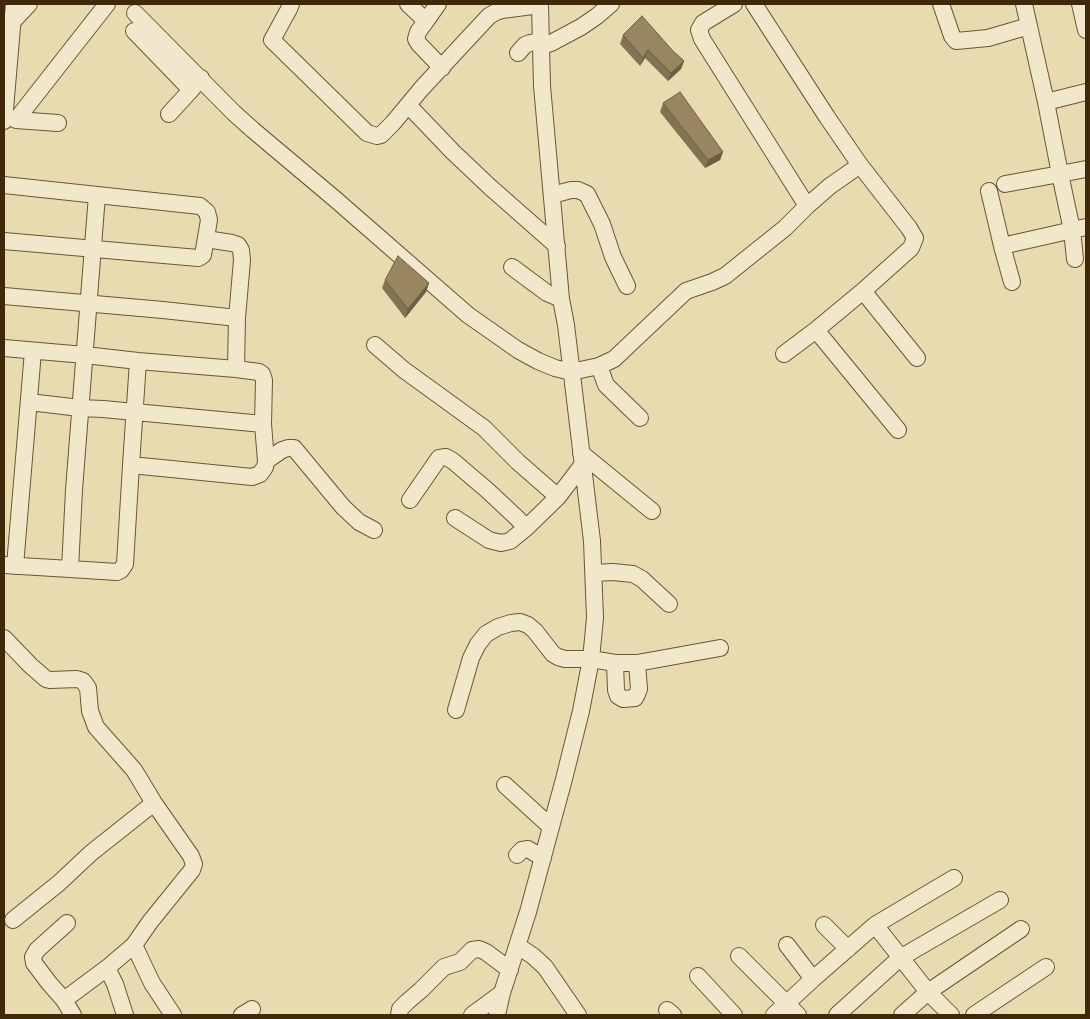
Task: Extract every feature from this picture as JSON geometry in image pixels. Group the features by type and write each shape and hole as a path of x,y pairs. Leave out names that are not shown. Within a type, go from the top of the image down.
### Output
{"street":[{"path":"8,121 14,4"},
{"path":"13,21 29,4"},
{"path":"8,121 107,4"},
{"path":"291,4 272,40 367,133 372,135 381,135 393,123 489,16 496,12 516,7 540,4 542,86 562,300 592,541 595,618 591,659 581,711 543,858 497,1015"},
{"path":"408,4 426,21"},
{"path":"438,4 418,32 416,39 418,44 442,68"},
{"path":"518,53 525,45 530,43 551,43 597,16 612,4"},
{"path":"734,4 703,23 699,30 707,48 807,206"},
{"path":"754,4 860,165 915,238 911,248 863,291 784,354"},
{"path":"941,4 952,36 956,41 988,38 1029,26"},
{"path":"1024,4 1060,174 1079,229 1075,259"},
{"path":"1080,4 1086,30"},
{"path":"135,13 196,84"},
{"path":"134,31 335,198 468,315 518,350 538,361 571,372 599,366 614,359 686,291 725,276 785,228 830,186 860,165"},
{"path":"169,114 196,84"},
{"path":"1046,102 1086,92"},
{"path":"408,105 479,178 557,246"},
{"path":"8,121 58,123"},
{"path":"1005,184 1086,169"},
{"path":"4,185 200,206 207,212 209,220 203,255 200,258 4,242"},
{"path":"552,195 571,190 578,190 587,194 602,224 613,257 627,286"},
{"path":"989,191 1012,282"},
{"path":"70,569 74,490 97,196"},
{"path":"1002,246 1079,229"},
{"path":"206,239 232,243 238,245 241,250 236,369"},
{"path":"512,267 547,293 562,300"},
{"path":"863,291 917,358"},
{"path":"4,296 237,318"},
{"path":"816,330 898,430"},
{"path":"375,345 412,376 484,428 518,462 558,497"},
{"path":"4,348 236,369 262,374 264,380 262,424 266,461 265,467 260,474 252,477 132,465"},
{"path":"32,351 20,487 9,565 117,572 125,564 138,361"},
{"path":"599,366 606,385 640,418"},
{"path":"29,402 262,424"},
{"path":"266,461 288,448 294,448 343,507 360,522 374,530"},
{"path":"410,500 439,458 446,457 488,490 526,528"},
{"path":"455,518 489,540 501,543 510,541 558,497 582,459"},
{"path":"582,459 652,511"},
{"path":"594,572 633,574 642,579 669,604"},
{"path":"456,710 471,658 475,651 486,634 498,627 511,623 520,622 528,625 553,654 565,659 637,663 720,648"},
{"path":"4,638 30,666 46,679 77,678 83,681 88,688 90,711 96,727 134,770 191,856 194,864 192,870 134,945 64,1000"},
{"path":"615,663 616,690 618,696 623,699 635,698 639,689 637,663"},
{"path":"505,785 551,827"},
{"path":"13,920 60,883 91,853 154,802"},
{"path":"516,855 522,850 528,849 543,858"},
{"path":"774,1015 793,1010 813,978 875,925 954,878"},
{"path":"837,1015 900,958 1000,900"},
{"path":"67,923 37,950 33,957 34,963 64,1000 73,1015"},
{"path":"824,925 848,949"},
{"path":"875,925 928,992 951,1015"},
{"path":"902,1015 928,992 1021,929"},
{"path":"134,945 152,983 173,1015"},
{"path":"787,945 813,978"},
{"path":"518,946 545,967 578,1015"},
{"path":"399,1015 400,1009 444,967 460,962 472,950 479,949 486,952 510,970"},
{"path":"739,956 793,1010"},
{"path":"974,1015 1046,967"},
{"path":"107,968 115,984 125,1015"},
{"path":"698,976 734,1015"},
{"path":"472,1015 502,993"}],"building":[{"path":"642,16 684,61 671,73 648,50 643,58 623,35"},
{"path":"680,92 723,152 708,160 663,103"},
{"path":"398,256 429,283 408,309 385,280"}]}
